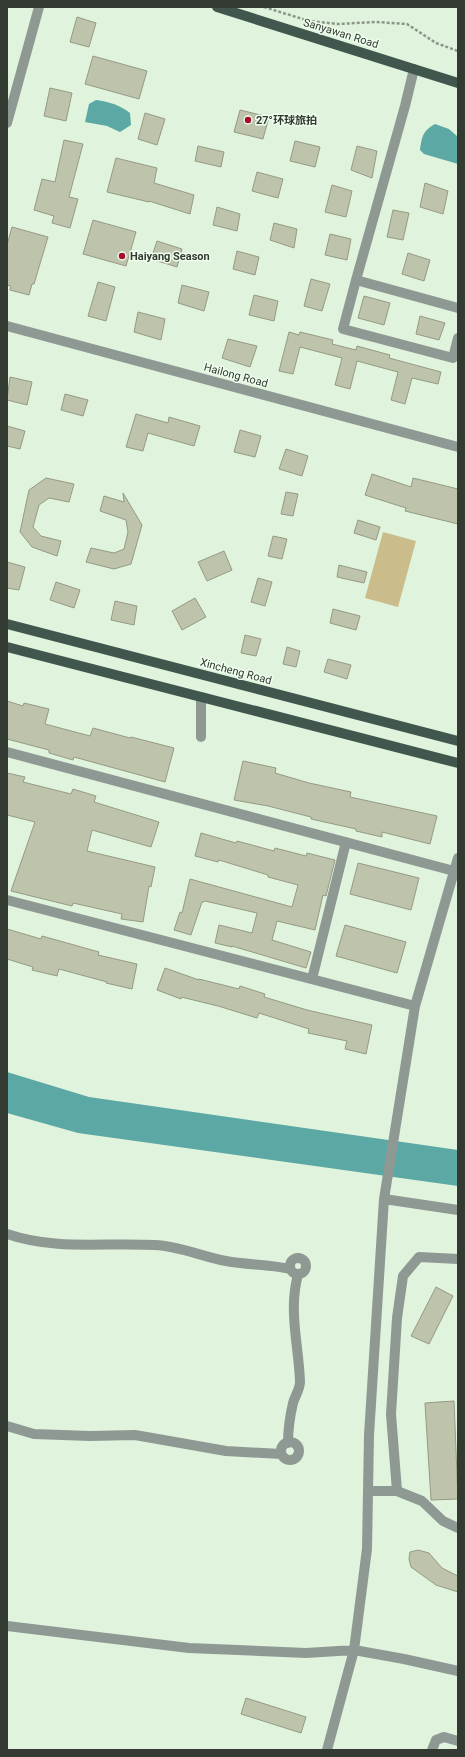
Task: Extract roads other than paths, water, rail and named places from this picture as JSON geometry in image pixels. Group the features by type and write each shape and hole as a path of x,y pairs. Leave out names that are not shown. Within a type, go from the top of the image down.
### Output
{"main road":[{"name":"Sanyawan Road","path":"217,7 458,83"},
{"name":"Xincheng Road","path":"7,624 458,741"},
{"path":"7,647 458,763"}],"street":[{"path":"7,123 39,7"},
{"path":"414,69 343,329 453,358 458,338"},
{"path":"356,280 458,308"},
{"name":"Hailong Road","path":"7,326 458,448"},
{"path":"201,697 201,737"},
{"path":"7,752 454,871"},
{"path":"312,979 346,842"},
{"path":"327,1750 354,1650 367,1549 369,1435 384,1199 415,1006 458,858"},
{"path":"7,900 415,1006"},
{"path":"384,1199 458,1210"},
{"path":"7,1234 27,1241 74,1246 156,1245 227,1262 278,1266 294,1272 295,1342 300,1384 288,1424 288,1443"},
{"path":"397,1491 391,1414 397,1318 403,1276 419,1257 458,1259"},
{"path":"7,1426 34,1434 90,1436 135,1435 226,1451 281,1454 286,1459 293,1460 298,1455 298,1448 293,1443 288,1443 281,1447 281,1454"},
{"path":"368,1491 397,1491 422,1501 443,1521 458,1528"},
{"path":"7,1626 190,1648 306,1653 354,1650 458,1671"},
{"path":"432,1750 436,1740 444,1737 458,1741"}],"water":[{"path":"96,100 114,104 126,110 130,113 131,125 120,132 107,126 85,122 89,104"},
{"path":"435,124 449,129 458,137 458,164 424,154 420,150 424,134"},
{"path":"7,1072 89,1097 458,1150 458,1186 78,1133 7,1113"}],"place":[{"name":"27°环球旅拍","path":"248,120"},
{"name":"Haiyang Season","path":"122,256"}]}
